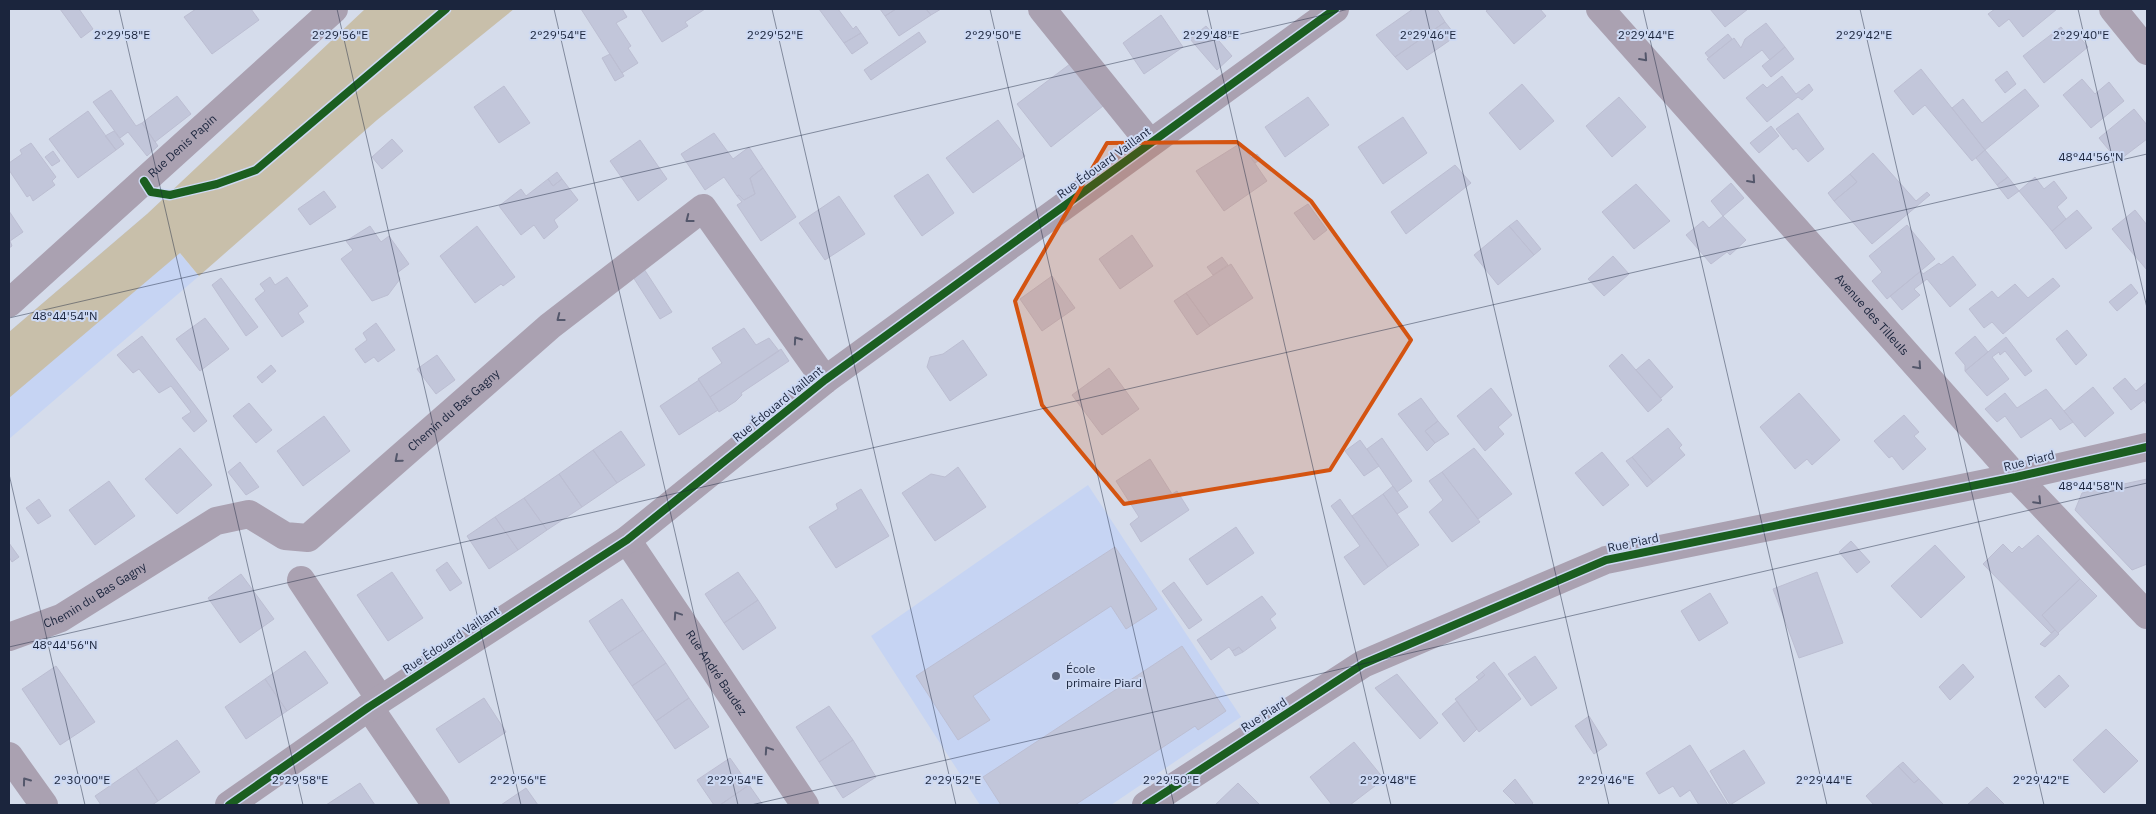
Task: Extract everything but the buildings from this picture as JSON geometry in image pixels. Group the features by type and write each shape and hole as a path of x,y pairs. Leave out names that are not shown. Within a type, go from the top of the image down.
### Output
{"street":[{"name":"Rue Denis Papin","path":"9,303 334,9"},
{"path":"1042,9 1150,143"},
{"name":"Rue Édouard Vaillant","path":"229,805 374,703 627,540 825,380 1335,9"},
{"name":"Avenue des Tilleuls","path":"1600,9 2016,477 2147,615"},
{"path":"2113,9 2147,51"},
{"name":"Chemin du Bas Gagny","path":"9,638 61,618 216,522 249,514 285,536 308,538 550,326 703,208 825,380"},
{"name":"Rue Piard","path":"1160,801 1363,664 1606,560 2016,477 2147,446"},
{"name":"Rue André Baudez","path":"627,540 805,805"},
{"path":"301,580 436,805"},
{"path":"9,756 44,805"}],"highlighted area":[{"path":"1237,142 1311,201 1411,340 1330,470 1124,504 1042,405 1015,301 1107,143"}],"shaded area":[{"path":"365,9 514,9 377,120 199,276 180,253 9,398 9,332 147,214"},
{"path":"147,214 199,276 9,439 9,332"},
{"name":"École primaire Piard","path":"1088,485 1241,717 1111,805 980,805 871,636"}],"cycle path":[{"path":"144,181 151,192 170,195 217,184 256,170 446,9"},
{"path":"229,805 369,707 627,540 825,380 1335,9"},
{"path":"1146,805 1363,664 1606,560 2016,477 2147,447"}],"place":[{"name":"École primaire Piard","path":"1056,676"}]}
